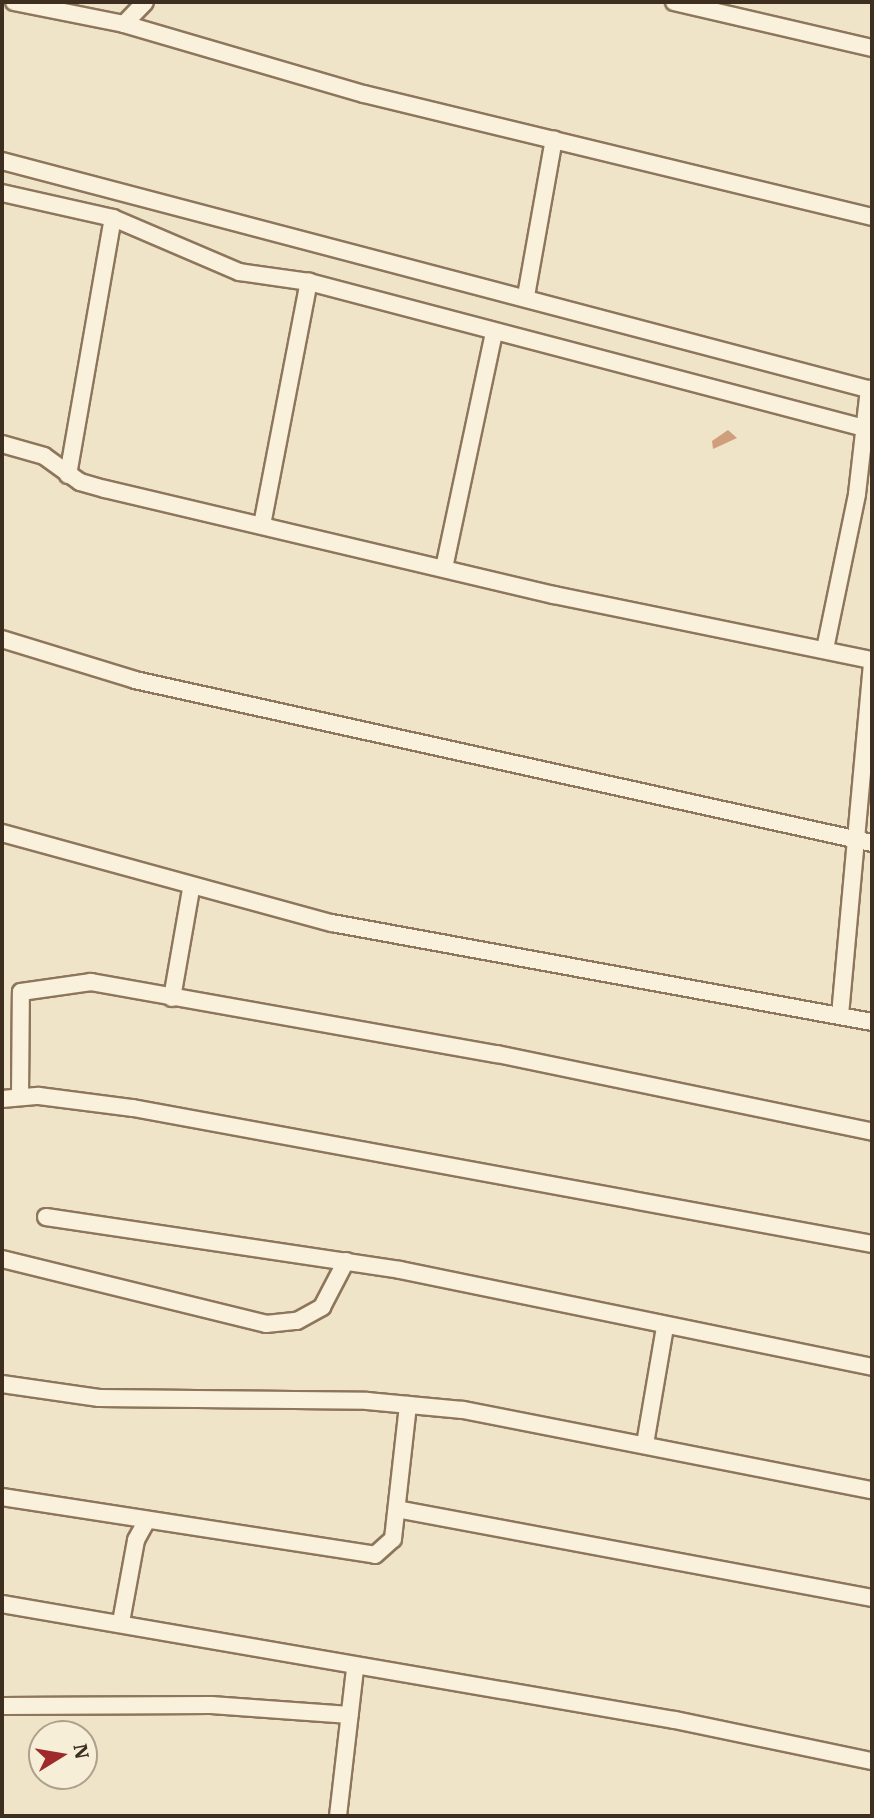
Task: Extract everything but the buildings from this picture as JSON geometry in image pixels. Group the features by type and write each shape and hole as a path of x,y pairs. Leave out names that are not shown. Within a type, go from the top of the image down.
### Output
{"street":[{"path":"13,2 124,24 364,94 872,217"},
{"path":"124,24 145,2"},
{"path":"674,2 872,48"},
{"path":"526,296 554,139"},
{"path":"2,161 526,296 871,389 869,429 825,649"},
{"path":"2,193 113,218 239,272 309,282 494,334 869,429"},
{"path":"68,475 113,218"},
{"path":"262,525 309,282"},
{"path":"444,568 494,334"},
{"path":"2,444 44,456 68,475 262,525 444,568 872,660 840,1015"},
{"path":"2,639 135,680 872,843"},
{"path":"2,833 191,889 332,923 872,1022"},
{"path":"172,998 191,889"},
{"path":"20,1097 24,989 91,982 510,1056 872,1132"},
{"path":"2,1100 20,1097 86,1100 354,1145 872,1244"},
{"path":"46,1217 346,1261 872,1367"},
{"path":"2,1259 266,1324 297,1321 322,1307 346,1261"},
{"path":"645,1444 665,1327"},
{"path":"2,1384 126,1399 408,1405 645,1444 872,1490"},
{"path":"2,1497 375,1555 390,1546 397,1509 408,1405"},
{"path":"397,1509 872,1598"},
{"path":"121,1622 136,1540 147,1520"},
{"path":"2,1604 121,1622 355,1670 675,1720 872,1761"},
{"path":"338,1816 355,1670"},
{"path":"2,1706 211,1705 350,1715"}]}
